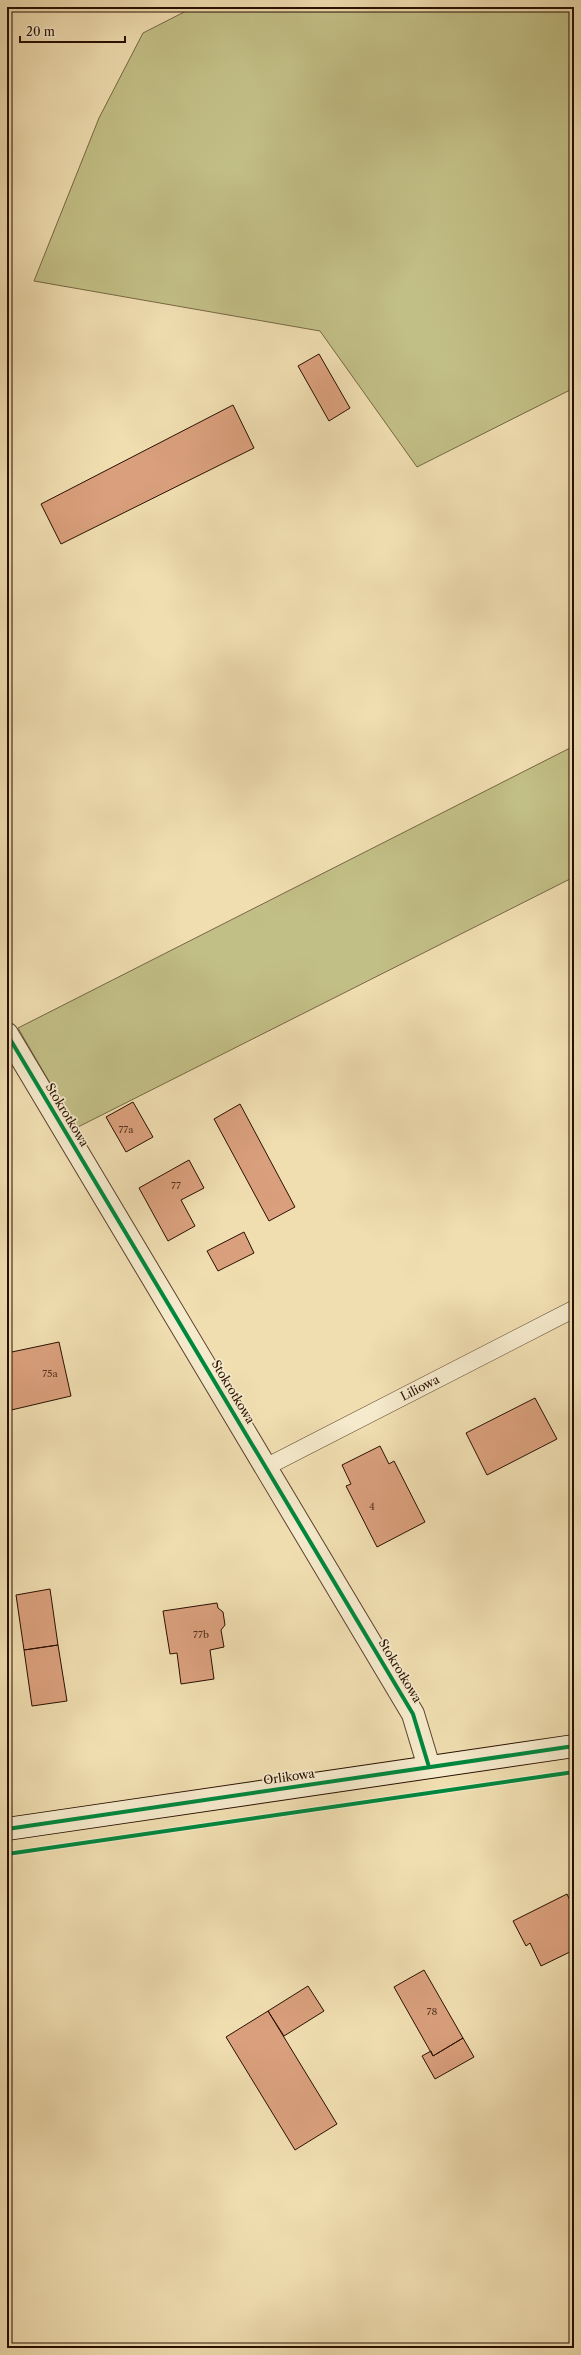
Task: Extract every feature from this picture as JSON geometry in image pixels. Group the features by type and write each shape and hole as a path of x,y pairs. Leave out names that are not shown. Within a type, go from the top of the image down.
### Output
{"street":[{"name":"Stokrotkowa","path":"7,1034 414,1714 429,1767"},
{"name":"Orlikowa","path":"7,1829 574,1746"}],"lane":[{"name":"Liliowa","path":"266,1467 574,1310"}],"shaded area":[{"path":"194,7 574,7 574,388 417,467 320,331 34,281 99,118 143,33"},
{"path":"574,746 574,877 76,1128 18,1028"}],"building":[{"path":"319,354 350,408 329,421 298,366"},
{"path":"233,405 254,448 61,544 41,504"},
{"path":"133,1102 153,1137 126,1152 106,1117"},
{"path":"240,1104 295,1207 269,1221 214,1119"},
{"path":"189,1160 204,1188 181,1200 195,1226 168,1241 139,1188"},
{"path":"244,1232 254,1253 218,1271 207,1251"},
{"path":"59,1342 71,1396 7,1411 7,1353"},
{"path":"535,1398 557,1439 487,1475 466,1433"},
{"path":"380,1446 389,1464 394,1461 425,1522 377,1547 346,1486 351,1484 342,1465"},
{"path":"50,1589 58,1645 24,1650 16,1595"},
{"path":"217,1603 218,1608 223,1612 225,1625 221,1630 224,1647 210,1650 214,1679 181,1684 177,1653 170,1654 163,1611"},
{"path":"58,1645 67,1701 32,1706 24,1650"},
{"path":"567,1894 574,1909 574,1950 541,1966 530,1943 526,1946 513,1921"},
{"path":"424,1970 463,2038 433,2056 394,1987"},
{"path":"308,1986 324,2011 284,2036 268,2011"},
{"path":"268,2011 337,2124 295,2150 226,2037"},
{"path":"463,2038 474,2057 435,2079 422,2056 431,2051 433,2056"}],"cycle path":[{"path":"7,1034 413,1714 429,1767"},
{"path":"7,1829 574,1746"},
{"path":"7,1854 574,1772"}]}
